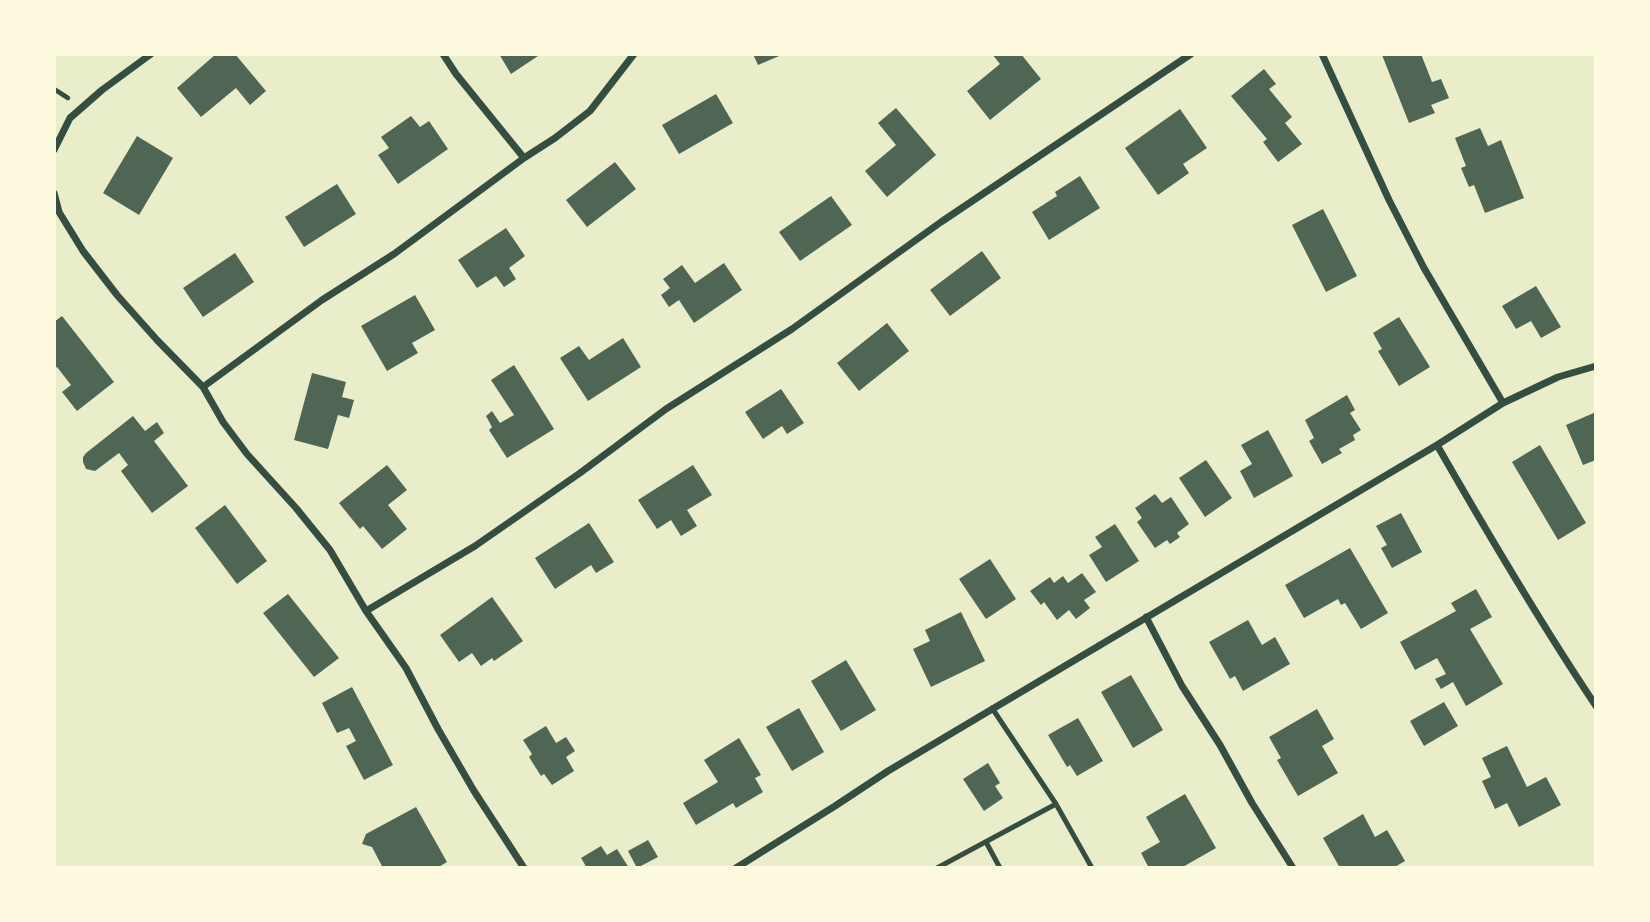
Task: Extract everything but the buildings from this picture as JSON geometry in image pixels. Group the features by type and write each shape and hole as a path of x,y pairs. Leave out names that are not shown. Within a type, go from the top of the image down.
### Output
{"street":[{"path":"54,150 70,118 102,90 151,54"},
{"path":"443,54 524,158"},
{"path":"203,387 322,300 469,201 590,111 634,54"},
{"path":"366,611 475,546 666,409 792,329 941,222 1191,54"},
{"path":"1321,54 1383,188 1424,268 1503,403"},
{"path":"54,193 59,212 83,251 117,295 203,387 223,422 247,454 330,550 366,611 406,668 438,730 524,868"},
{"path":"736,868 888,771 1437,445 1503,403 1558,377 1596,366"},
{"path":"1437,445 1549,635 1596,706"},
{"path":"1146,617 1182,686 1293,868"}],"lane":[{"path":"992,708 1056,804 1092,868"},
{"path":"937,868 1056,804"},
{"path":"986,842 1000,868"}]}
